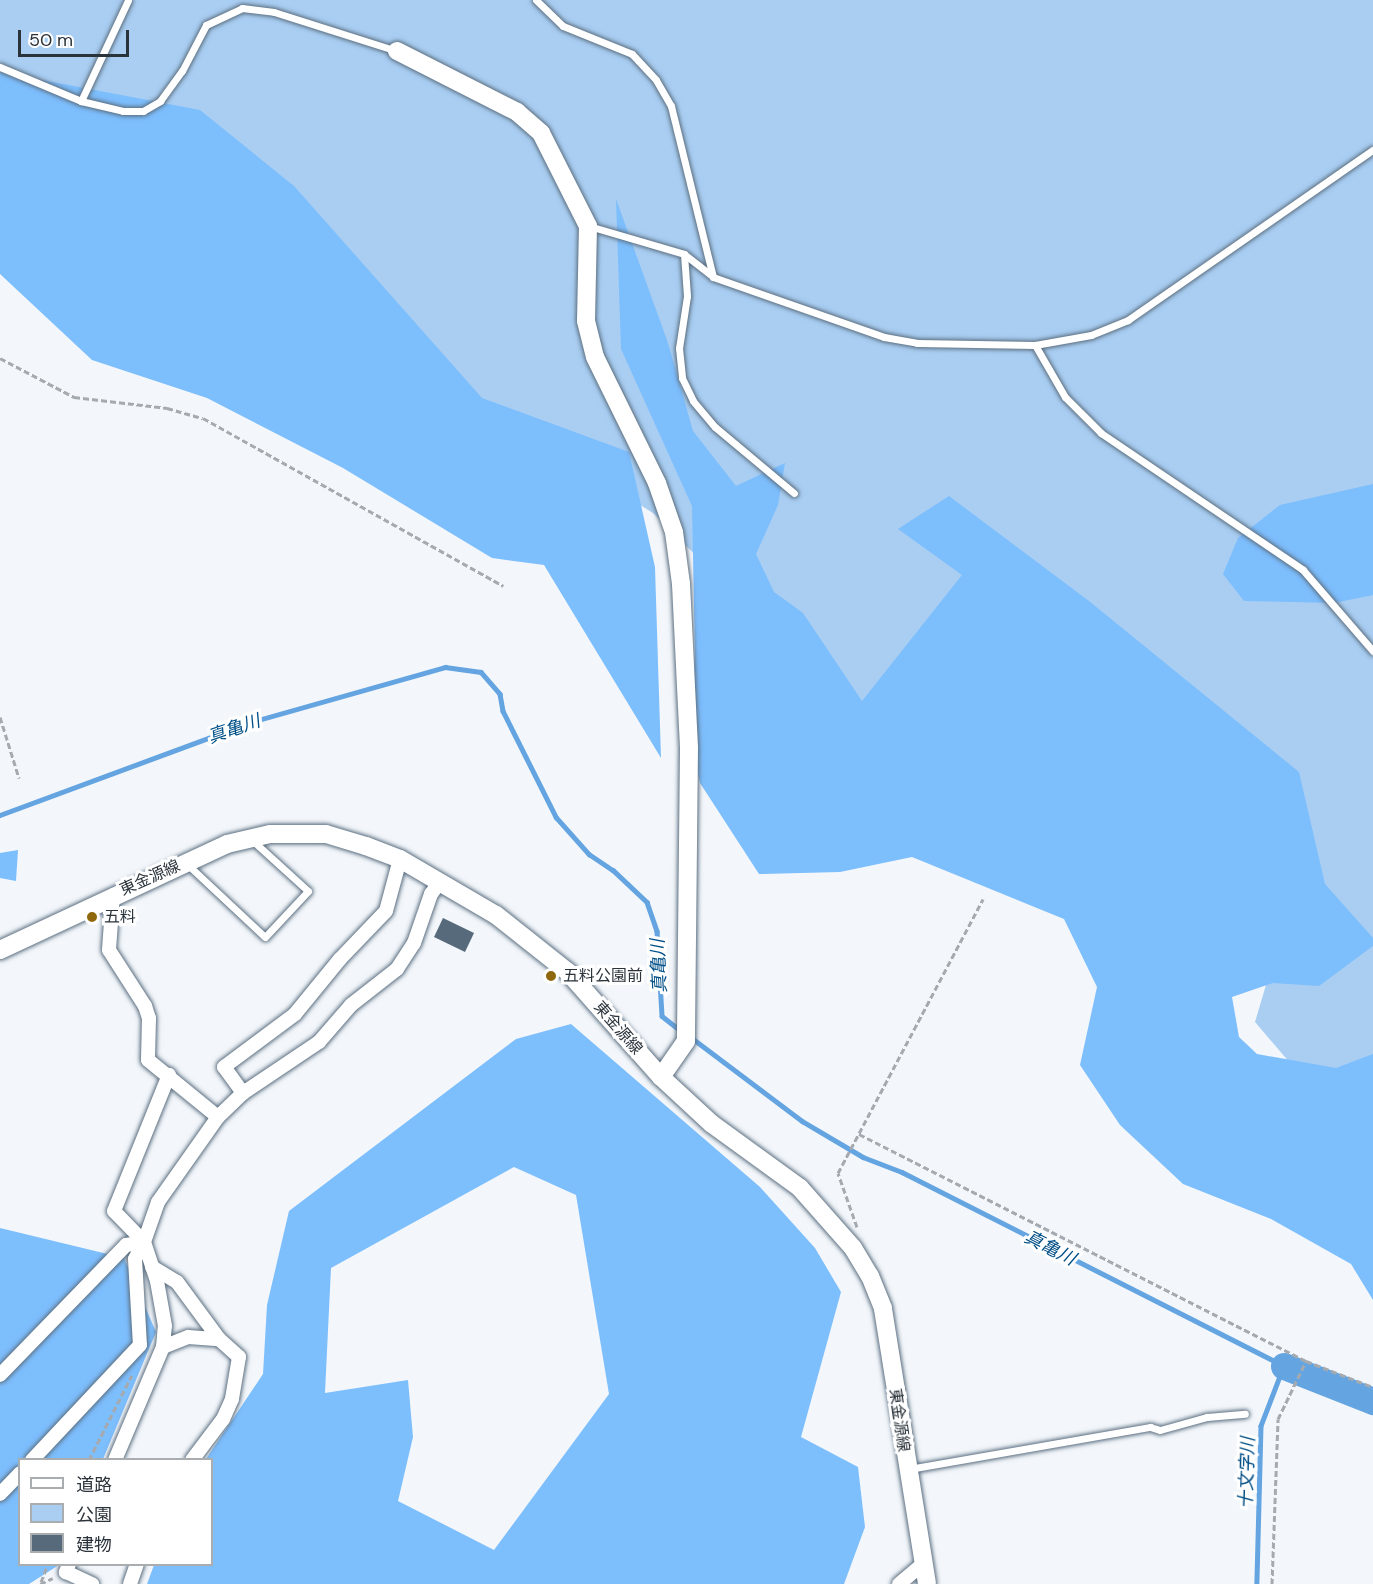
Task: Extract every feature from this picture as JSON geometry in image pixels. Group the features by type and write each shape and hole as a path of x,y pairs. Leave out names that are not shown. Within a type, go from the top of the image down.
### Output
{"main road":[{"path":"397,51 530,120 571,187 588,226 586,321 589,338 666,506 681,584 689,748 686,1041 661,1077"},
{"name":"東金源線","path":"0,950 113,895 250,838 270,834 326,834 400,859 440,882 547,952 661,1077 712,1124 800,1188 853,1248 870,1276 883,1309 906,1470 927,1584"}],"street":[{"path":"243,1093 224,1067 295,1014 340,959 386,911 400,859"},
{"path":"34,1458 140,1345 135,1260 158,1202 218,1117 243,1093 319,1042 351,1005 397,969 414,943 431,894 440,882"},
{"path":"113,895 109,950 145,1006 149,1018 148,1060 218,1117"},
{"path":"116,1458 163,1347 165,1326 144,1242 114,1211 169,1076"},
{"path":"0,1375 126,1245 144,1242"},
{"path":"152,1267 177,1282 219,1339 239,1357 232,1399 223,1419 194,1458"},
{"path":"163,1347 188,1337 219,1339"},
{"path":"0,1494 18,1475"},
{"path":"899,1584 923,1564"},
{"path":"68,1566 66,1572 92,1584"},
{"path":"130,1584 136,1566"}],"lane":[{"path":"81,102 128,0"},
{"path":"536,0 563,26 632,54 656,80 671,106 713,278"},
{"path":"0,67 81,102 123,111 142,111 160,101 182,71 206,25 242,8 274,12 397,51"},
{"path":"588,226 684,254 713,278 884,337 917,343 1035,345 1091,335 1128,320 1373,150"},
{"path":"684,254 687,296 679,348 682,378 693,401 715,427 794,493"},
{"path":"1035,345 1065,397 1101,433 1303,570 1373,651"},
{"path":"186,863 265,937 308,891 250,838"},
{"path":"906,1470 1150,1427 1160,1430 1207,1417 1245,1414"}],"path":[{"path":"0,358 74,397 167,408 203,418 503,586"},
{"path":"0,717 19,778"},
{"path":"853,1248 858,1239 855,1214 843,1196 838,1173 983,899"},
{"path":"859,1134 1306,1360 1373,1388"},
{"path":"1272,1584 1278,1419 1306,1360"},
{"path":"90,1458 133,1374"},
{"path":"41,1583 47,1566"}],"green space":[{"path":"0,0 1373,0 1373,1144 1331,1111 1255,1022 1293,894 873,731 653,513 402,356 0,145"}],"shaded area":[{"path":"0,72 200,110 294,186 482,398 629,452 655,567 661,758 544,565 492,558 343,468 207,398 92,360 0,274"},
{"path":"616,199 667,340 693,431 736,486 785,463 778,505 756,554 774,592 803,613 862,701 962,575 898,529 949,496 1089,601 1299,772 1325,884 1373,938 1373,946 1319,986 1273,983 1232,997 1239,1037 1257,1054 1336,1068 1373,1054 1373,1300 1351,1264 1271,1219 1183,1184 1120,1125 1080,1065 1097,987 1064,919 912,857 840,872 759,874 700,783 690,735 695,655 692,506 621,349"},
{"path":"1373,484 1373,595 1334,603 1244,601 1223,574 1238,538 1280,505"},
{"path":"18,850 16,881 0,878 0,853"},
{"path":"571,1024 760,1187 815,1248 841,1292 801,1437 858,1467 865,1527 844,1584 147,1584 154,1566 213,1566 213,1458 207,1458 263,1374 267,1305 289,1211 516,1039","holes":["514,1167 576,1195 609,1394 494,1550 398,1501 413,1437 408,1380 325,1393 331,1268"]},
{"path":"0,1228 124,1258 156,1332 103,1458 18,1458 18,1566 57,1566 29,1584 0,1584"}],"building":[{"path":"443,918 474,933 465,952 434,937"}],"waterway":[{"name":"真亀川","path":"0,815 251,722 445,667 481,672 500,694 503,711 556,817 589,854 613,870 647,902 657,931 662,1016 680,1030"},
{"name":"真亀川","path":"692,1038 802,1121 863,1157 902,1172 1284,1366 1261,1426 1257,1584"},
{"name":"真亀川","path":"1284,1366 1373,1401"}],"place":[{"name":"五料","path":"92,917"},
{"name":"五料公園前","path":"551,976"}],"water label":[{"name":"十文字川","path":"1247,1473"}]}
